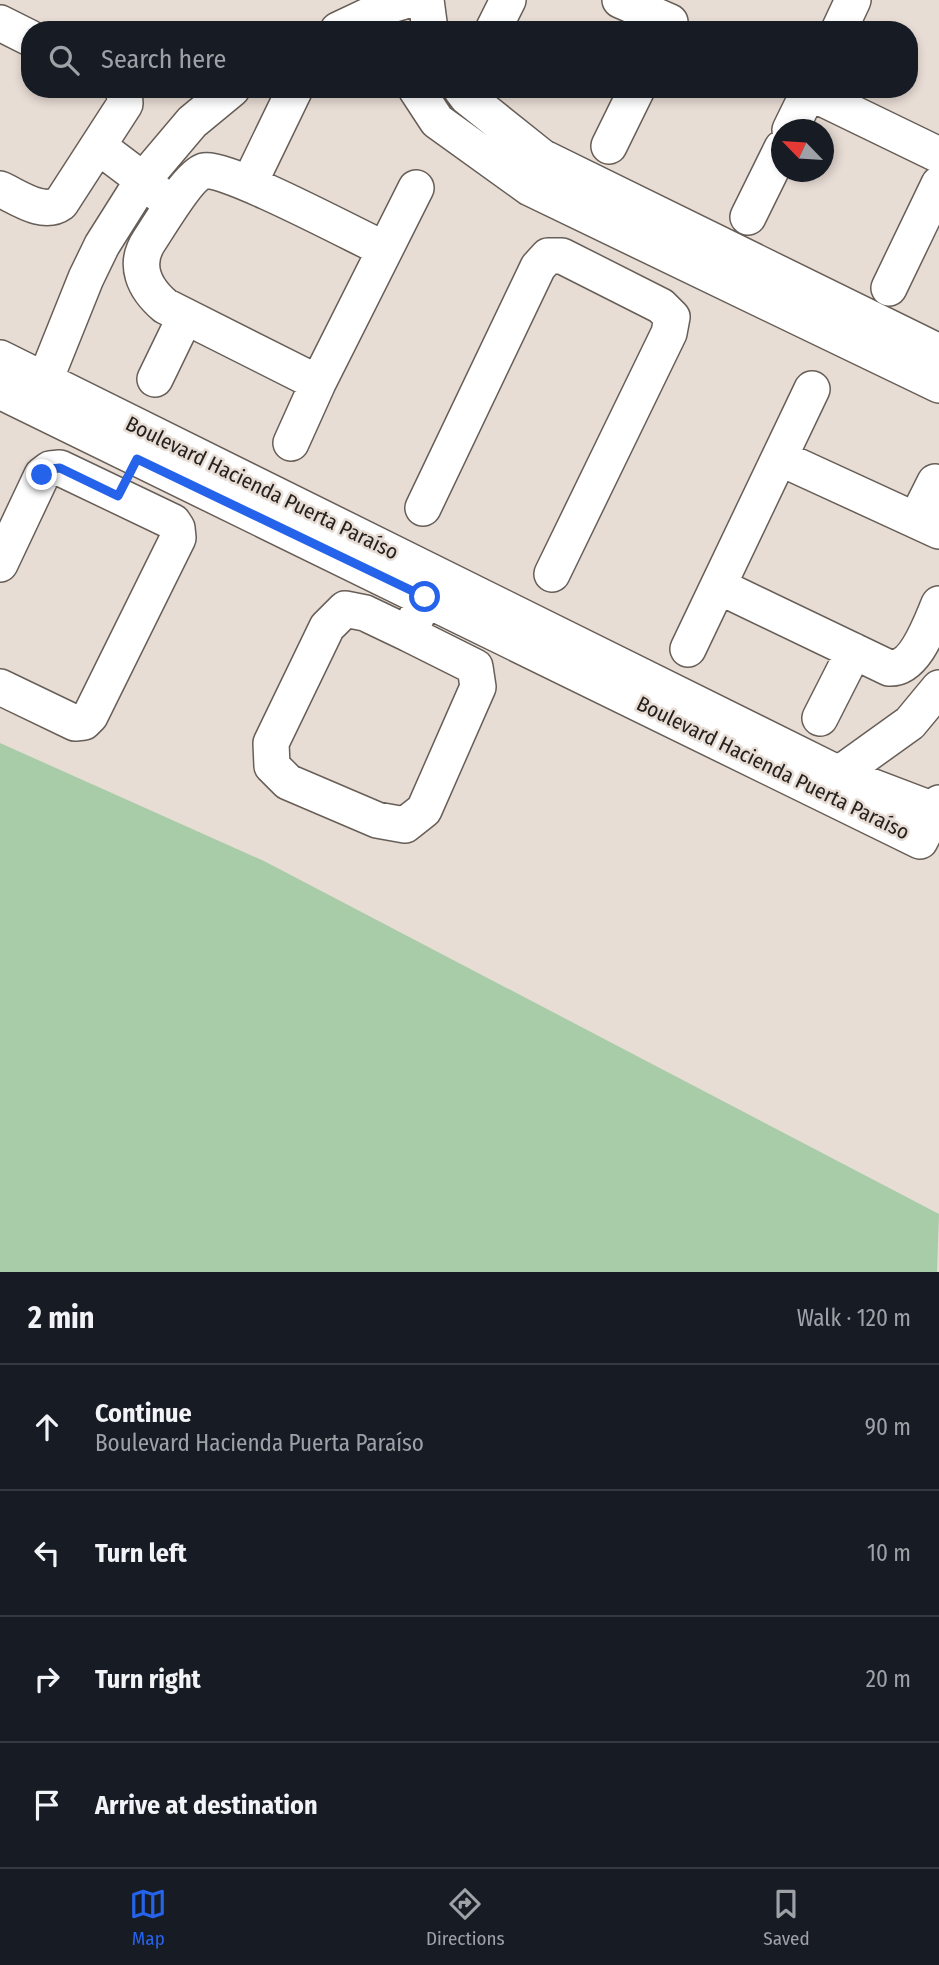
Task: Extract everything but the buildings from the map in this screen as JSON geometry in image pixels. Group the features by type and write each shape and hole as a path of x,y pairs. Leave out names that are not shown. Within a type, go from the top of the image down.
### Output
{"street":[{"path":"426,0 429,21"},
{"path":"498,21 508,0"},
{"path":"620,0 672,17"},
{"path":"843,21 853,0"},
{"path":"363,21 396,9"},
{"path":"0,23 21,34"},
{"path":"0,189 44,209 54,208 61,203 125,104 125,98"},
{"path":"39,394 102,245 143,180 192,122 221,98"},
{"path":"249,184 291,98"},
{"path":"422,98 437,121 530,188 645,225 939,352"},
{"path":"468,98 542,157 645,225 939,385"},
{"path":"609,146 633,98"},
{"path":"795,119 806,98"},
{"path":"823,98 939,155"},
{"path":"98,146 172,205"},
{"path":"318,383 185,317 157,299 142,273 142,253 172,205 196,176 203,171 212,170 249,184 384,249"},
{"path":"748,217 771,170"},
{"path":"888,288 939,184"},
{"path":"291,443 415,188"},
{"path":"615,282 645,225"},
{"path":"423,508 538,267 548,256 562,257 615,282 661,306 672,317 669,333 552,575"},
{"path":"155,379 185,317"},
{"name":"Boulevard Hacienda Puerta Paraíso","path":"0,358 39,394 137,459 430,585 839,774 935,823"},
{"path":"688,649 813,389"},
{"name":"Boulevard Hacienda Puerta Paraíso","path":"0,391 39,394 430,585 935,823"},
{"path":"780,458 928,525 935,482"},
{"path":"118,496 137,459"},
{"path":"0,564 42,475 50,469 60,468 173,522 177,528 178,538 90,716 84,722 75,723 0,687"},
{"path":"409,634 430,585"},
{"path":"718,586 889,668 901,667 912,657 937,615"},
{"path":"345,609 365,612 409,634 475,667 478,687 424,810 405,825 377,820 288,782 272,766 271,743 327,627 345,609"},
{"path":"820,718 854,651"},
{"path":"839,774 910,723 939,688"}],"green space":[{"path":"0,743 264,861 939,1214 937,1272 0,1272"}],"route":[{"path":"42,475 50,469 60,468 118,496 137,459 425,597"}]}
